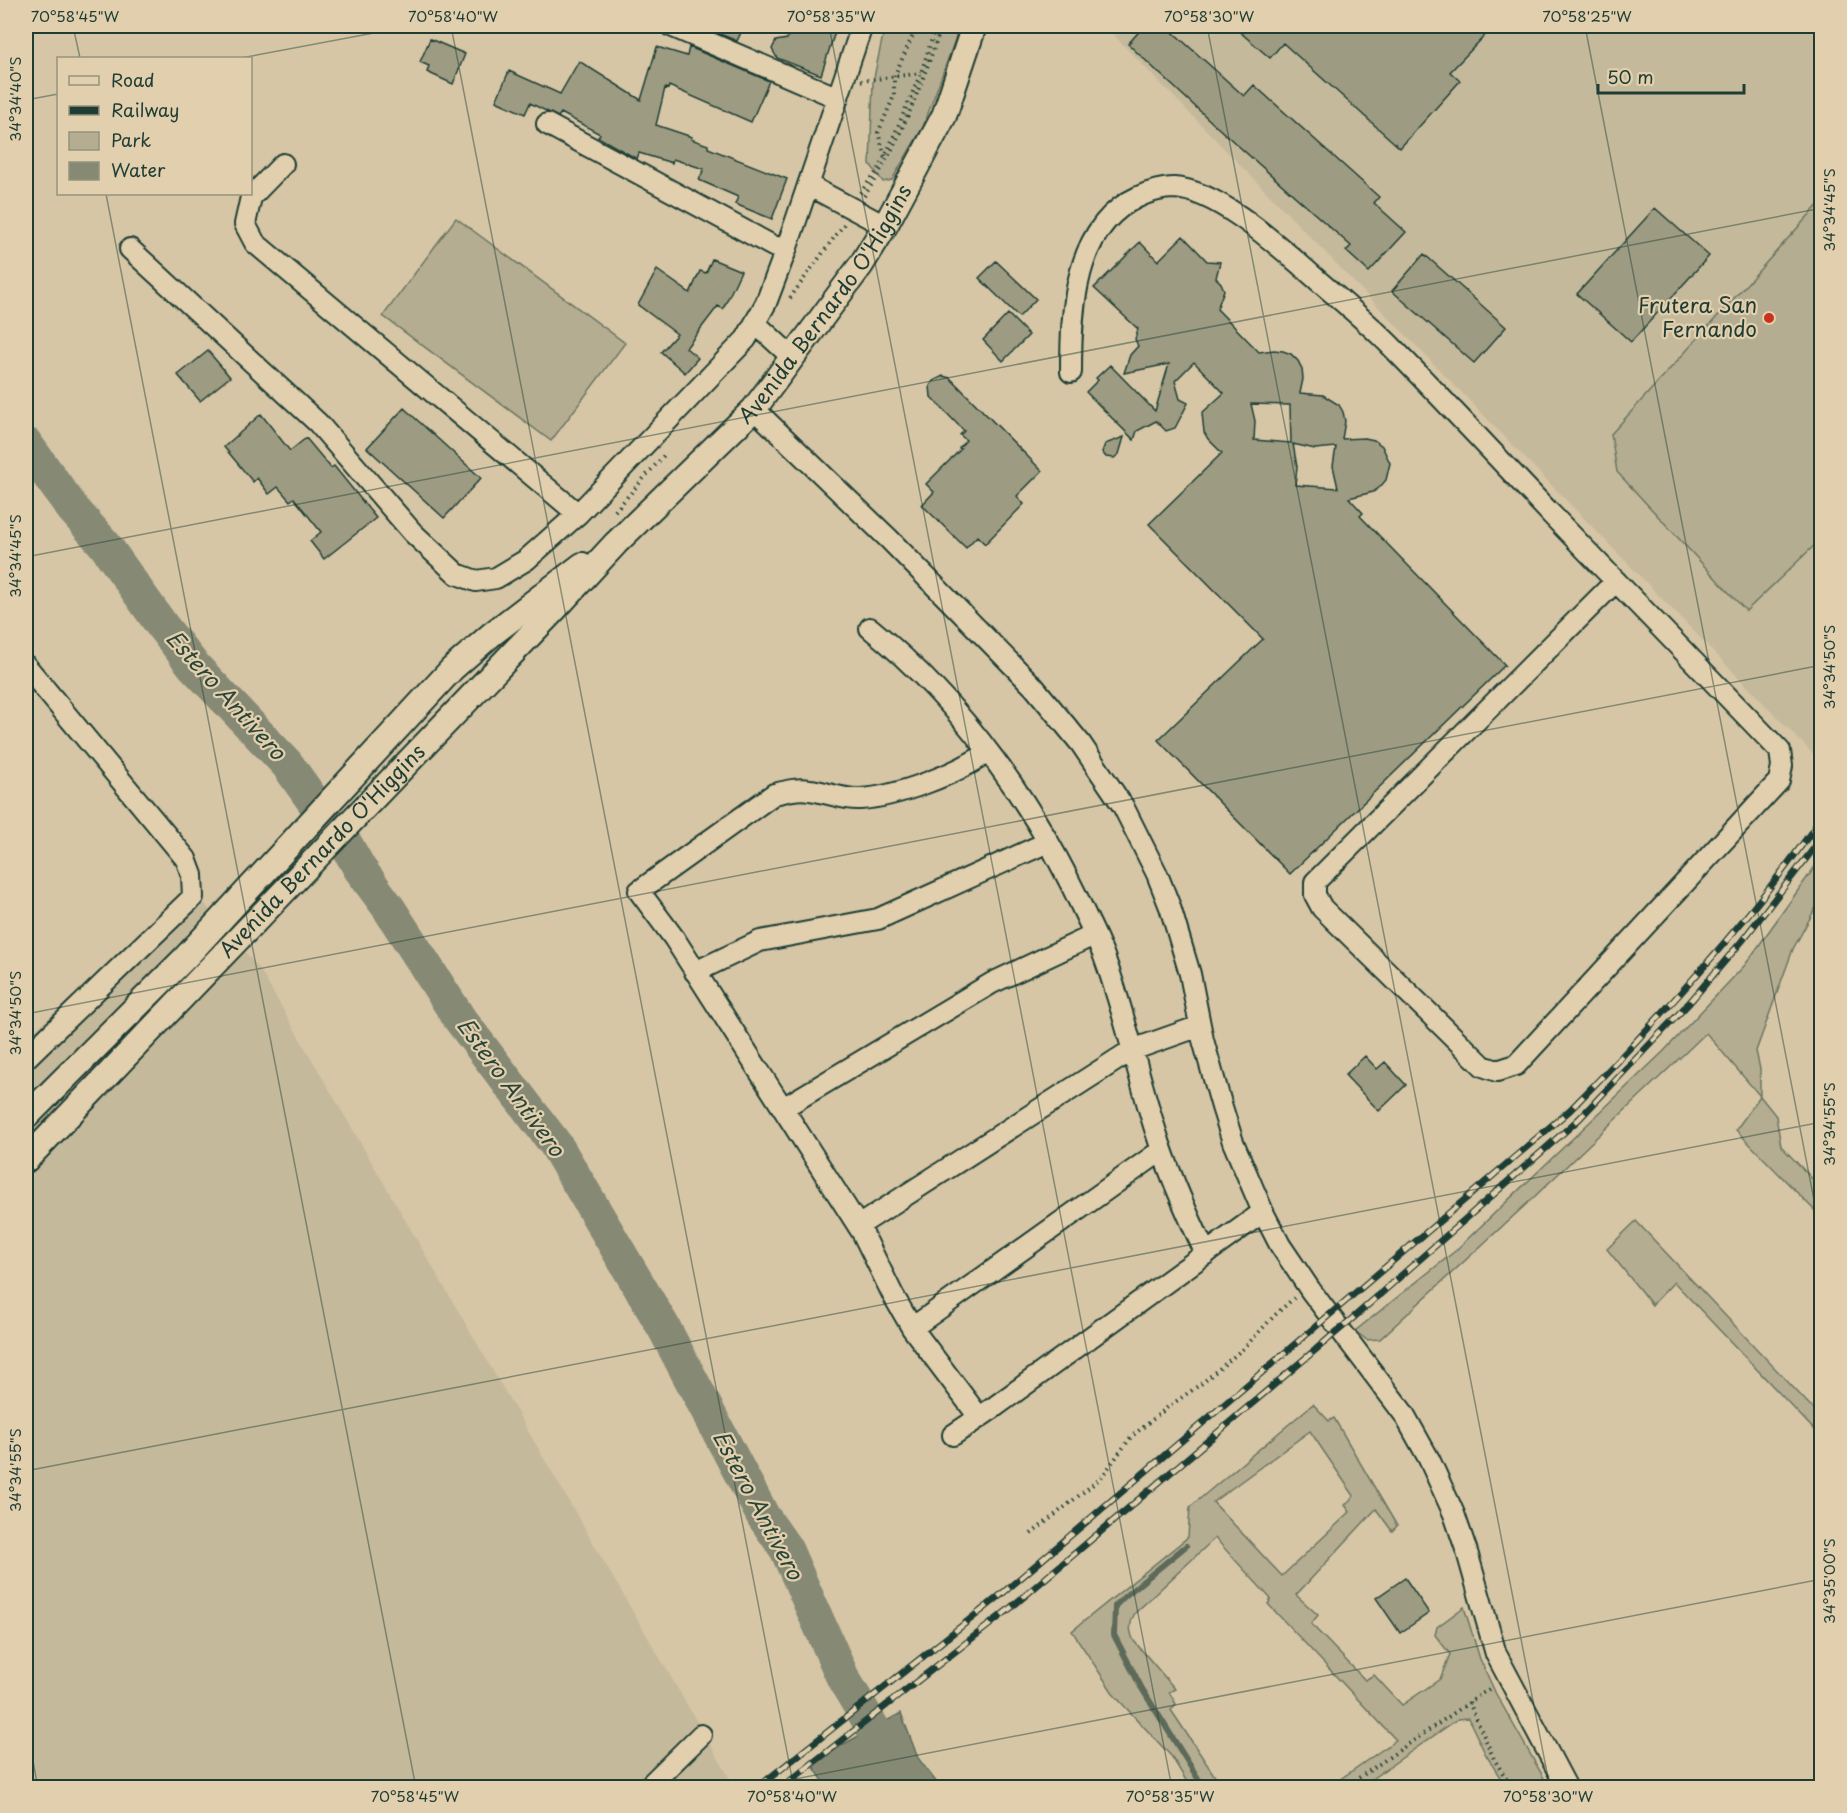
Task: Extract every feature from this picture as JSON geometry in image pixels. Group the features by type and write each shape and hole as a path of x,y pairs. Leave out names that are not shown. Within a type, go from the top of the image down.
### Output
{"main road":[{"name":"Avenida Bernardo O'Higgins","path":"26,1160 616,543 754,409 861,265 885,226 944,116 974,26"},
{"name":"Avenida Bernardo O'Higgins","path":"26,1118 185,958 452,669 492,634 560,581 616,543"}],"street":[{"path":"671,26 840,91"},
{"path":"130,249 318,423 413,533 457,574 476,581 496,578 526,560 578,514 746,339 766,303 786,250 862,26"},
{"path":"547,124 774,246 786,250"},
{"path":"283,164 251,197 245,224 255,243 578,514"},
{"path":"808,185 885,226"},
{"path":"1071,372 1071,331 1076,295 1087,251 1103,223 1124,203 1147,193 1173,188 1197,193 1230,211 1270,239 1387,342 1780,751 1782,765 1779,781 1515,1065 1497,1071 1483,1066 1322,909 1315,895 1315,882 1616,581"},
{"path":"755,322 793,358"},
{"path":"754,409 889,539 1034,687 1081,744 1123,806 1157,874 1181,940 1211,1071 1233,1142 1263,1212 1280,1245 1308,1286 1404,1414 1429,1459 1454,1515 1467,1552 1496,1654 1568,1788"},
{"path":"870,628 927,678 988,752 1032,813 1070,880 1106,961 1173,1182 1206,1254"},
{"path":"26,666 186,859 192,875 193,897 26,1058"},
{"path":"979,1417 912,1328 858,1226 674,938 639,891 774,794 791,789 810,790 859,800 932,781 972,764 988,752"},
{"path":"695,972 760,941 878,919 1048,842"},
{"path":"783,1108 992,983 1094,935"},
{"path":"858,1226 1132,1050 1200,1026"},
{"path":"912,1328 1162,1150"},
{"path":"953,1435 1263,1212"},
{"path":"647,1788 701,1735"}],"path":[{"path":"885,157 878,133 894,96 894,77 916,26"},
{"path":"849,207 881,166 921,73 936,26"},
{"path":"840,91 894,77 921,73"},
{"path":"1031,1534 1101,1479 1131,1437 1245,1347 1274,1316 1308,1286"},
{"path":"1344,1788 1508,1676"},
{"path":"1469,1702 1494,1759 1512,1788"}],"shaded area":[{"path":"1105,26 1821,26 1822,741 1813,754"},
{"path":"193,890 260,970 732,1782 726,1788 26,1787 26,1038"}],"green space":[{"path":"885,26 960,26 923,127 892,180 883,182 870,164 873,82"},
{"name":"Frutera San Fernando","path":"1821,202 1821,539 1746,611 1617,472 1611,434"},
{"path":"456,218 625,343 551,441 383,316"},
{"path":"1821,858 1821,898 1793,949 1756,1051 1760,1069 1760,1096 1706,1033 1533,1198 1380,1339 1367,1340 1355,1331 1454,1252 1664,1051 1745,965"},
{"path":"1760,1096 1776,1116 1781,1146 1821,1188 1821,1217 1736,1130"},
{"path":"1636,1221 1821,1417 1821,1437 1674,1282 1652,1305 1607,1249"},
{"path":"1313,1404 1329,1421 1334,1418 1397,1526 1392,1531 1376,1509 1296,1595 1318,1615 1311,1624 1365,1680 1374,1675 1402,1705 1440,1679 1450,1654 1435,1635 1437,1627 1464,1607 1480,1659 1496,1694 1549,1787 1506,1787 1486,1755 1468,1718 1458,1719 1360,1787 1329,1787 1396,1740 1268,1604 1271,1599 1215,1538 1135,1613 1130,1627 1134,1641 1175,1689 1169,1692 1176,1704 1171,1710 1222,1787 1190,1787 1172,1757 1115,1696 1072,1631 1188,1537 1190,1507","holes":["1310,1431 1354,1496 1345,1505 1350,1512 1282,1576 1213,1502"]}],"water":[{"path":"901,1713 918,1758 940,1787 827,1787 813,1766 844,1744"}],"building":[{"path":"700,26 744,26 737,41"},
{"path":"802,26 837,26 821,75 777,58 772,49 776,41 787,39 790,30 800,34"},
{"path":"1144,26 1166,26 1244,96 1254,85 1379,197 1374,203 1406,232 1369,272 1346,251 1351,246 1128,44"},
{"path":"1233,26 1494,26 1450,72 1460,81 1400,148 1283,43 1270,58"},
{"path":"430,39 465,54 453,84 427,72 429,66 420,62"},
{"path":"657,47 687,56 689,47 769,81 751,122 669,86 668,89 665,88 656,125 692,137 691,139 708,145 708,148 787,179 772,219 735,204 738,197 699,180 704,169 673,159 672,163 639,153 637,159 598,137 600,134 561,113 558,117 530,103 525,114 496,101 509,71 560,94 579,61 641,100"},
{"path":"1655,208 1709,256 1631,342 1577,294"},
{"path":"1183,236 1207,261 1220,262 1216,278 1224,290 1217,309 1259,352 1283,351 1291,354 1298,361 1303,379 1300,393 1323,395 1339,405 1343,412 1345,421 1342,439 1365,438 1374,440 1382,446 1390,463 1386,480 1373,492 1349,498 1363,513 1360,516 1505,665 1290,874 1158,740 1263,639 1149,524 1222,453 1204,432 1202,413 1224,393 1194,362 1175,381 1180,399 1188,403 1175,428 1166,431 1156,421 1137,431 1134,440 1086,392 1098,380 1096,378 1110,365 1155,411 1169,364 1124,373 1130,355 1138,346 1135,339 1138,329 1094,288 1140,242 1158,261","holes":["1251,404 1290,405 1291,443 1254,440 1255,421","1293,444 1315,449 1336,447 1333,466 1338,488 1295,485 1297,467"]},
{"path":"1424,254 1506,327 1474,363 1392,291"},
{"path":"712,259 741,271 723,309 718,306 686,348 698,358 685,373 661,352 677,334 638,305 657,270 690,293 700,271 706,273"},
{"path":"996,261 1036,299 1019,317 979,278"},
{"path":"1008,314 1029,335 1003,361 983,340"},
{"path":"208,351 230,377 200,401 178,375"},
{"path":"943,376 950,378 1042,471 1017,496 1024,504 985,544 977,536 966,548 922,505 934,492 926,484 961,449 959,448 966,440 960,435 964,431 931,397 930,386 933,381"},
{"path":"404,408 481,478 444,518 367,448"},
{"path":"261,414 290,451 306,438 331,468 334,466 376,518 324,559 310,541 321,532 294,498 290,501 278,487 269,494 257,478 253,482 224,447"},
{"path":"1124,437 1119,454 1114,458 1106,457 1102,452 1105,444"},
{"path":"1365,1056 1377,1069 1385,1062 1406,1085 1379,1111 1345,1075"},
{"path":"1405,1578 1429,1613 1400,1633 1376,1598"}],"waterway":[{"name":"Estero Antivero","path":"26,444 73,509 105,545 193,665 287,764 347,846 459,1018 556,1145 664,1328 763,1516 786,1549 843,1678 909,1788"},
{"path":"1186,1546 1115,1606 1114,1635 1141,1687 1204,1788"}],"railway":[{"path":"757,1788 997,1598 1570,1110 1702,969 1764,895 1822,817"},
{"path":"781,1788 1008,1610 1353,1318 1579,1119 1690,1002 1742,941 1822,838"}],"place":[{"name":"Frutera San Fernando","path":"1769,318"}]}
